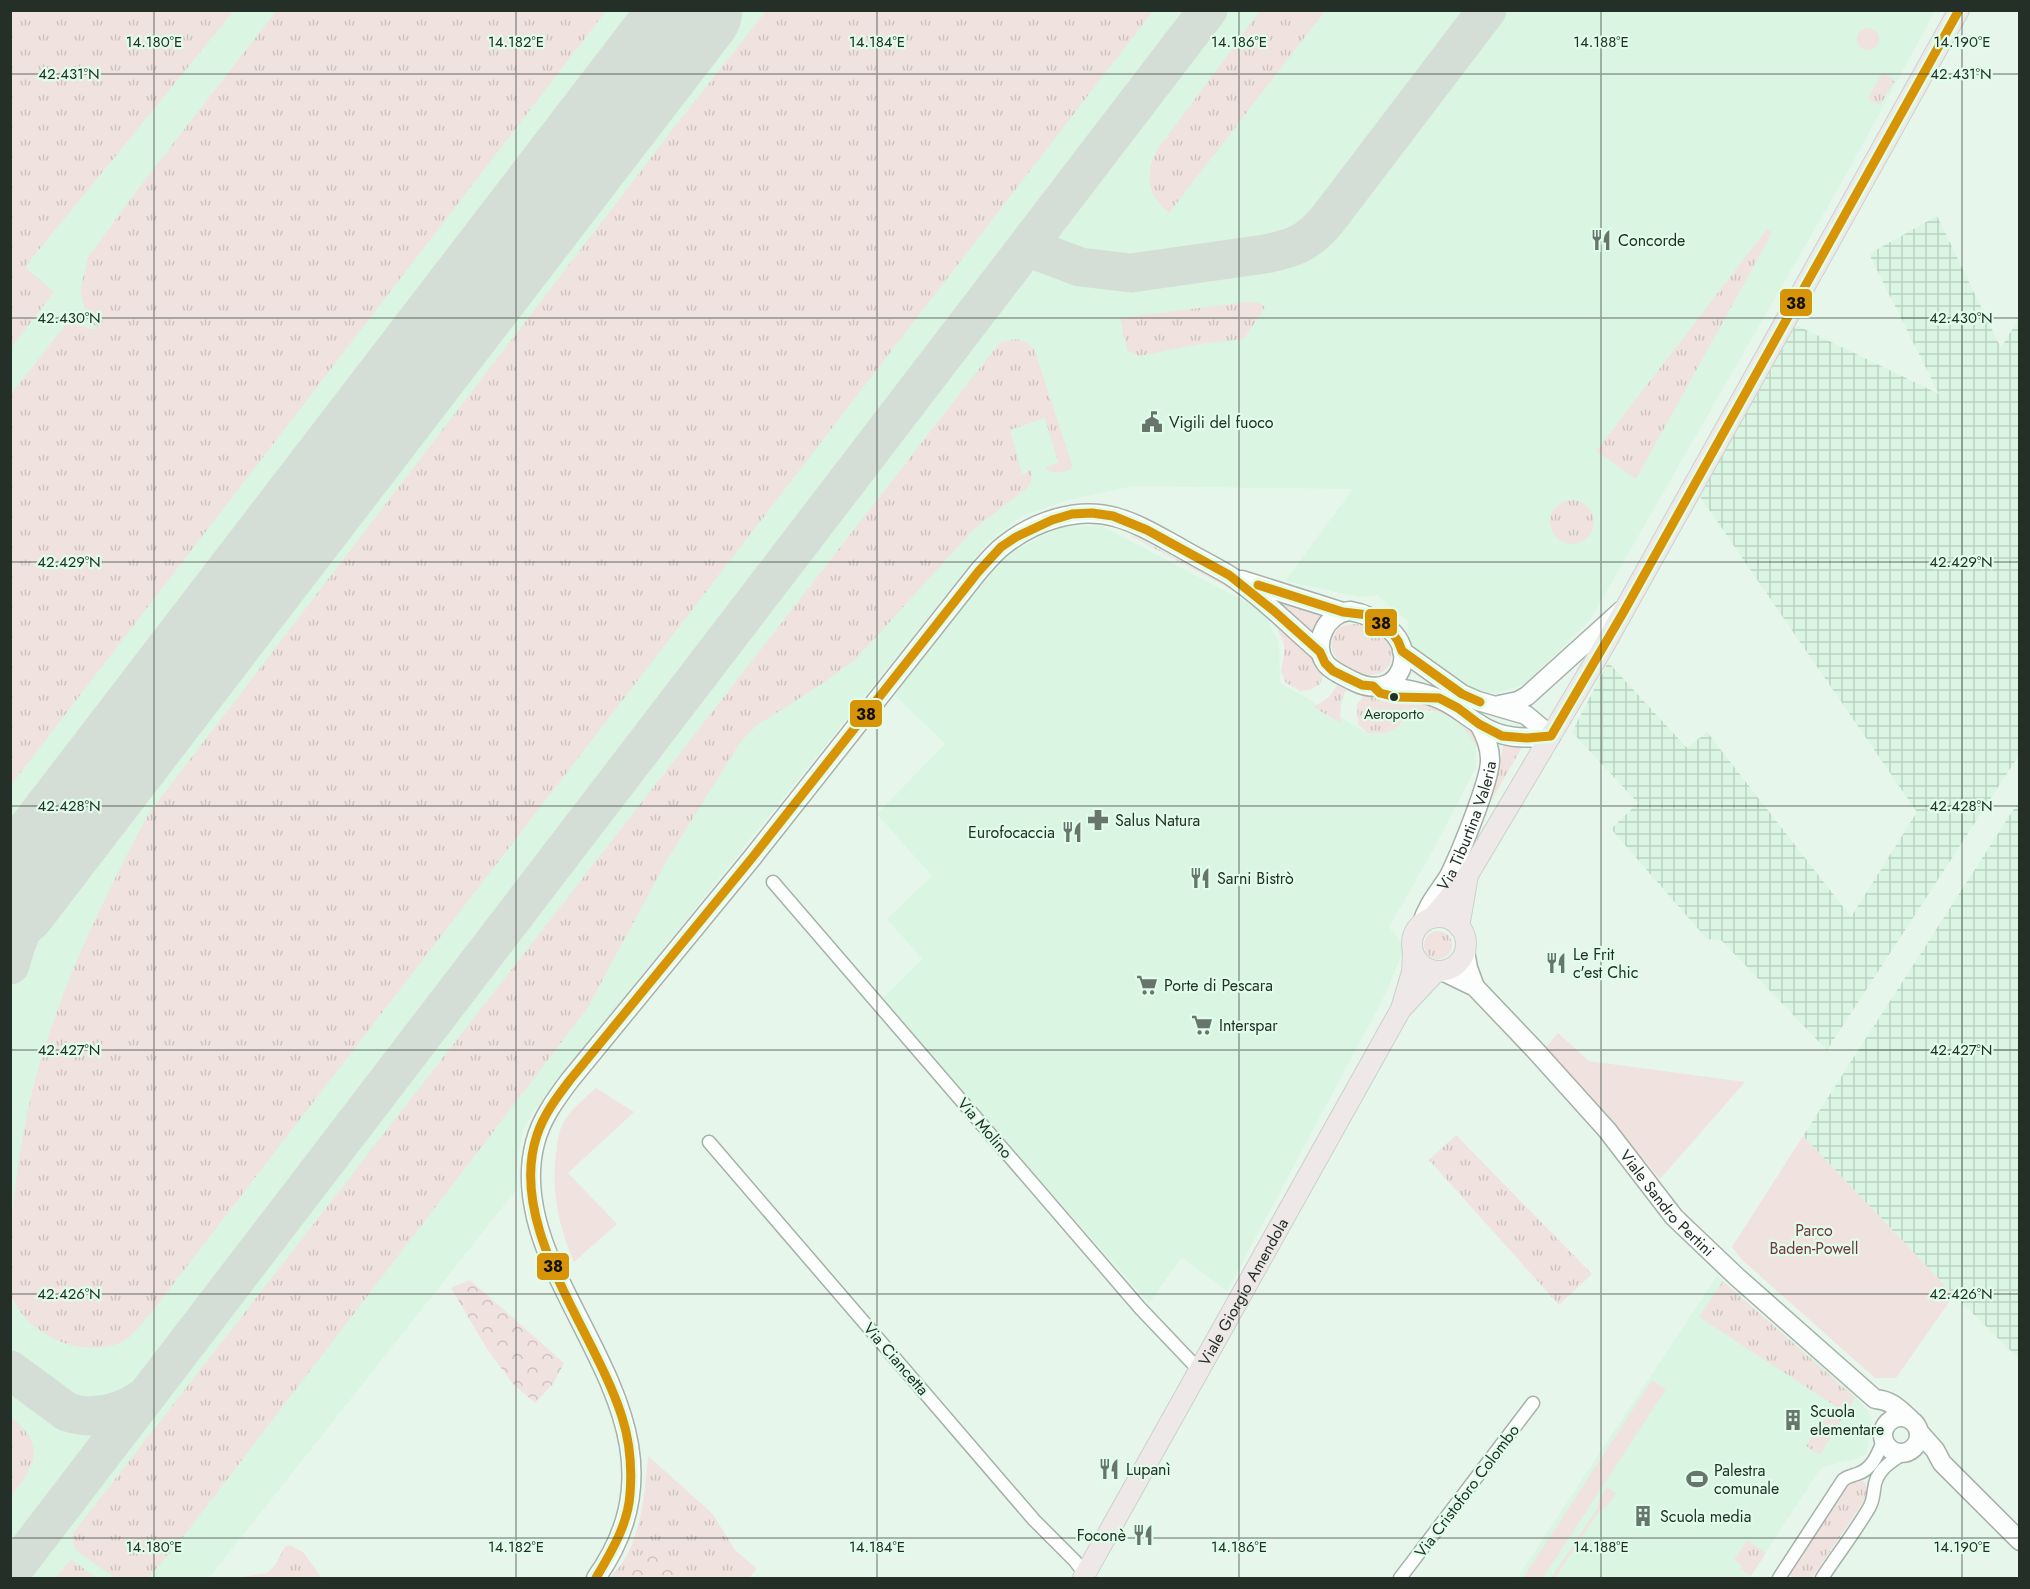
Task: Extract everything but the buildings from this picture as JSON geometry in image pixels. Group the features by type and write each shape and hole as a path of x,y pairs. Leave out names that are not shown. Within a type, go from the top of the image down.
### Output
{"main road":[{"path":"1426,921 1447,919 1459,927 1464,934 1465,951 1457,964 1439,971 1422,966 1413,953 1413,937 1426,921 1468,875 1551,735 1628,604 1959,10"},
{"path":"1459,927 1468,875"},
{"name":"Viale Giorgio Amendola","path":"1085,1577 1401,1009 1412,972 1413,953"},
{"name":"Viale Giorgio Amendola","path":"1401,1009 1439,971"}],"street":[{"path":"596,1578 616,1543 627,1509 631,1479 630,1451 623,1416 615,1393 558,1277 538,1228 530,1181 534,1144 541,1124 550,1106 570,1080 765,841 978,572 1001,547 1016,537 1052,520 1072,514 1092,513 1113,516 1147,530 1229,575 1274,610 1320,652 1325,663 1333,671 1362,685 1384,685 1439,698 1502,736 1527,738 1551,735"},
{"path":"1229,575 1343,612 1368,615 1380,621 1393,633 1402,651 1403,660 1400,671 1394,679 1384,685"},
{"path":"1495,706 1518,701 1527,696 1628,604"},
{"path":"1320,652 1320,642 1328,622 1343,612"},
{"path":"1402,651 1462,694 1526,715 1551,735"},
{"name":"Via Tiburtina Valeria","path":"1426,921 1426,910 1442,888 1456,860 1490,766 1488,746 1479,724"},
{"name":"Via Molino","path":"773,882 1140,1308 1199,1371"},
{"name":"Viale Sandro Pertini","path":"1465,951 1475,987 1599,1122 1668,1212 1737,1277 1875,1399 1884,1434"},
{"name":"Viale Sandro Pertini","path":"1439,971 1475,987"},
{"name":"Via Ciancetta","path":"709,1142 1085,1577"},
{"name":"Viale Sandro Pertini","path":"1875,1399 1885,1400 1897,1406 1935,1450 1942,1463 2019,1540"},
{"name":"Via Cristoforo Colombo","path":"1400,1578 1533,1403"},
{"path":"1779,1578 1843,1480 1872,1464 1884,1434 1895,1418 1914,1425 1917,1443 1885,1466 1873,1489"},
{"path":"1884,1434 1886,1444 1895,1451 1907,1451"},
{"name":"Viale Sandro Pertini","path":"1907,1451 1942,1463"},
{"path":"1822,1578 1868,1510 1874,1496 1868,1479 1857,1474"}],"shaded area":[{"path":"234,11 1935,11 1852,164 1590,620 1525,684 1498,693 1473,692 1415,650 1407,634 1408,621 1377,595 1359,597 1285,581 1353,489 1132,486 1065,501 1022,516 988,542 534,1110 523,1130 517,1161 516,1190 209,1578 11,1578 10,348 54,292 25,267"},
{"path":"1937,216 2001,348 2019,318 2019,755 1827,1050 1721,940 1707,939 1611,829 1638,803 1572,732 1608,662 1687,748 1707,732 1851,917 1917,812 1699,495 1796,325 1939,394 1869,254"},
{"path":"1102,526 1263,611 1279,643 1280,683 1367,733 1379,734 1397,727 1413,713 1444,714 1462,726 1476,747 1476,767 1432,852 1389,927 1401,942 1402,953 1387,991 1227,1291 1182,1257 1149,1303 880,1001 922,959 887,919 932,876 877,814 945,744 892,692 1000,558 1061,527"},
{"path":"2019,801 2019,1359 1954,1295 1803,1136"},
{"path":"1717,1276 1853,1394 1868,1411 1872,1419 1867,1451 1856,1459 1820,1469 1749,1578 1517,1578"}],"green space":[{"path":"277,10 606,11 11,785 11,394 66,324 96,329 86,312 80,291 88,257"},
{"path":"10,11 234,11 25,267 54,292 11,348"},
{"path":"766,11 1153,11 139,1327 122,1342 101,1347 71,1345 47,1335 26,1319 16,1305 10,1280 12,1214 27,1116 44,1049 69,979 99,911 149,813 672,130"},
{"path":"1260,11 1325,11 1169,213 1157,200 1150,186 1150,170 1155,153"},
{"path":"1868,28 1876,31 1879,39 1876,47 1868,50 1860,47 1857,39 1860,31"},
{"path":"1882,73 1895,80 1880,105 1868,99"},
{"path":"1767,229 1772,233 1636,479 1596,451"},
{"path":"1247,302 1259,303 1265,307 1244,339 1201,344 1139,356 1127,350 1120,318"},
{"path":"1017,339 1029,344 1035,351 1073,468 1055,473 1045,468 1058,462 1045,418 1010,430 1022,474 1032,470 1031,482 1026,489 974,529 855,660 756,726 741,741 667,860 587,1009 177,1545 148,1578 115,1578 77,1551 73,1543 73,1533 1000,342"},
{"path":"1572,500 1581,501 1588,506 1593,513 1593,531 1588,538 1581,543 1572,544 1563,543 1556,538 1551,531 1550,522 1551,513 1556,506 1563,501"},
{"path":"1132,535 1252,598 1325,669 1320,684 1310,690 1300,691 1286,683 1281,671 1284,644 1274,621 1246,597"},
{"path":"1262,595 1325,613 1312,637"},
{"path":"1356,624 1375,630 1390,645 1391,660 1386,669 1377,674 1366,675 1355,672 1336,658 1332,648 1333,637 1337,630 1345,625"},
{"path":"1340,679 1349,685 1341,703 1341,723 1313,707 1330,696"},
{"path":"1371,693 1447,712 1460,719 1470,730 1478,746 1476,747 1466,730 1458,723 1450,717 1432,711 1412,714 1395,729 1387,732 1367,733 1358,724 1357,705 1364,695"},
{"path":"1504,743 1524,744 1473,832 1497,774"},
{"path":"1438,931 1448,935 1452,945 1448,955 1438,959 1428,955 1424,945 1428,935"},
{"path":"1558,1033 1589,1061 1745,1082 1660,1179 1545,1048"},
{"path":"596,1088 634,1112 568,1173 617,1224 574,1262 560,1222 556,1196 557,1144 566,1118"},
{"path":"1456,1135 1592,1274 1559,1305 1429,1160"},
{"name":"Parco Baden-Powell","path":"1803,1136 1954,1295 1896,1378 1875,1378 1740,1258 1732,1247"},
{"path":"470,1280 564,1363 553,1384 535,1403 513,1384 487,1349 451,1288"},
{"path":"1723,1281 1855,1398 1846,1413 1699,1317"},
{"path":"1652,1380 1666,1389 1543,1578 1523,1578"},
{"path":"1829,1411 1842,1419 1820,1455 1806,1446"},
{"path":"11,1417 30,1437 34,1456 26,1475 11,1497"},
{"path":"648,1456 712,1513 735,1550 757,1569 749,1578 609,1578 622,1563 635,1536 644,1496"},
{"path":"1857,1479 1863,1481 1867,1486 1866,1498 1812,1578 1793,1578 1789,1575 1850,1482"},
{"path":"1607,1487 1616,1493 1608,1505 1599,1511 1555,1578 1551,1578 1597,1509 1599,1500"},
{"path":"1747,1540 1766,1553 1751,1576 1740,1569 1742,1566 1734,1560"},
{"path":"290,1545 303,1552 322,1578 237,1578 267,1573 275,1565 285,1547"},
{"path":"646,1549 681,1578 622,1578"},
{"path":"71,1559 96,1578 56,1578"}],"taxiway":[{"path":"10,1574 1208,10"},
{"path":"1027,247 1080,267 1131,273 1265,254 1300,243 1314,234 1328,219 1487,10"},
{"path":"10,965 36,897 94,791"},
{"path":"10,1370 67,1412 77,1415 98,1416 117,1412 145,1397"}],"runway":[{"path":"10,900 693,10"}],"transit line":[{"name":"38","path":"596,1578 618,1538 626,1517 631,1485 629,1446 625,1426 609,1384 543,1242 533,1206 531,1170 540,1127 551,1106 570,1080 752,858 978,572 1001,547 1016,537 1052,520 1072,514 1092,513 1113,516 1147,530 1229,575 1320,652 1325,663 1333,671 1362,685 1373,686 1380,693 1396,697 1439,698 1502,736 1527,738 1551,736 1623,613 1959,10"},
{"name":"38","path":"1258,585 1343,612 1368,615 1388,627 1402,651 1462,694 1480,702"}],"place":[{"name":"Concorde","path":"1601,240"},
{"name":"Vigili del fuoco","path":"1152,422"},
{"name":"Aeroporto","path":"1394,697"},
{"name":"Salus Natura","path":"1098,820"},
{"name":"Eurofocaccia","path":"1072,832"},
{"name":"Sarni Bistrò","path":"1200,878"},
{"name":"Le Frit c'est Chic","path":"1556,963"},
{"name":"Porte di Pescara","path":"1147,985"},
{"name":"Interspar","path":"1202,1025"},
{"name":"Scuola elementare","path":"1793,1420"},
{"name":"Lupanì","path":"1109,1469"},
{"name":"Palestra comunale","path":"1697,1479"},
{"name":"Scuola media","path":"1643,1516"},
{"name":"Foconè","path":"1143,1535"}]}
